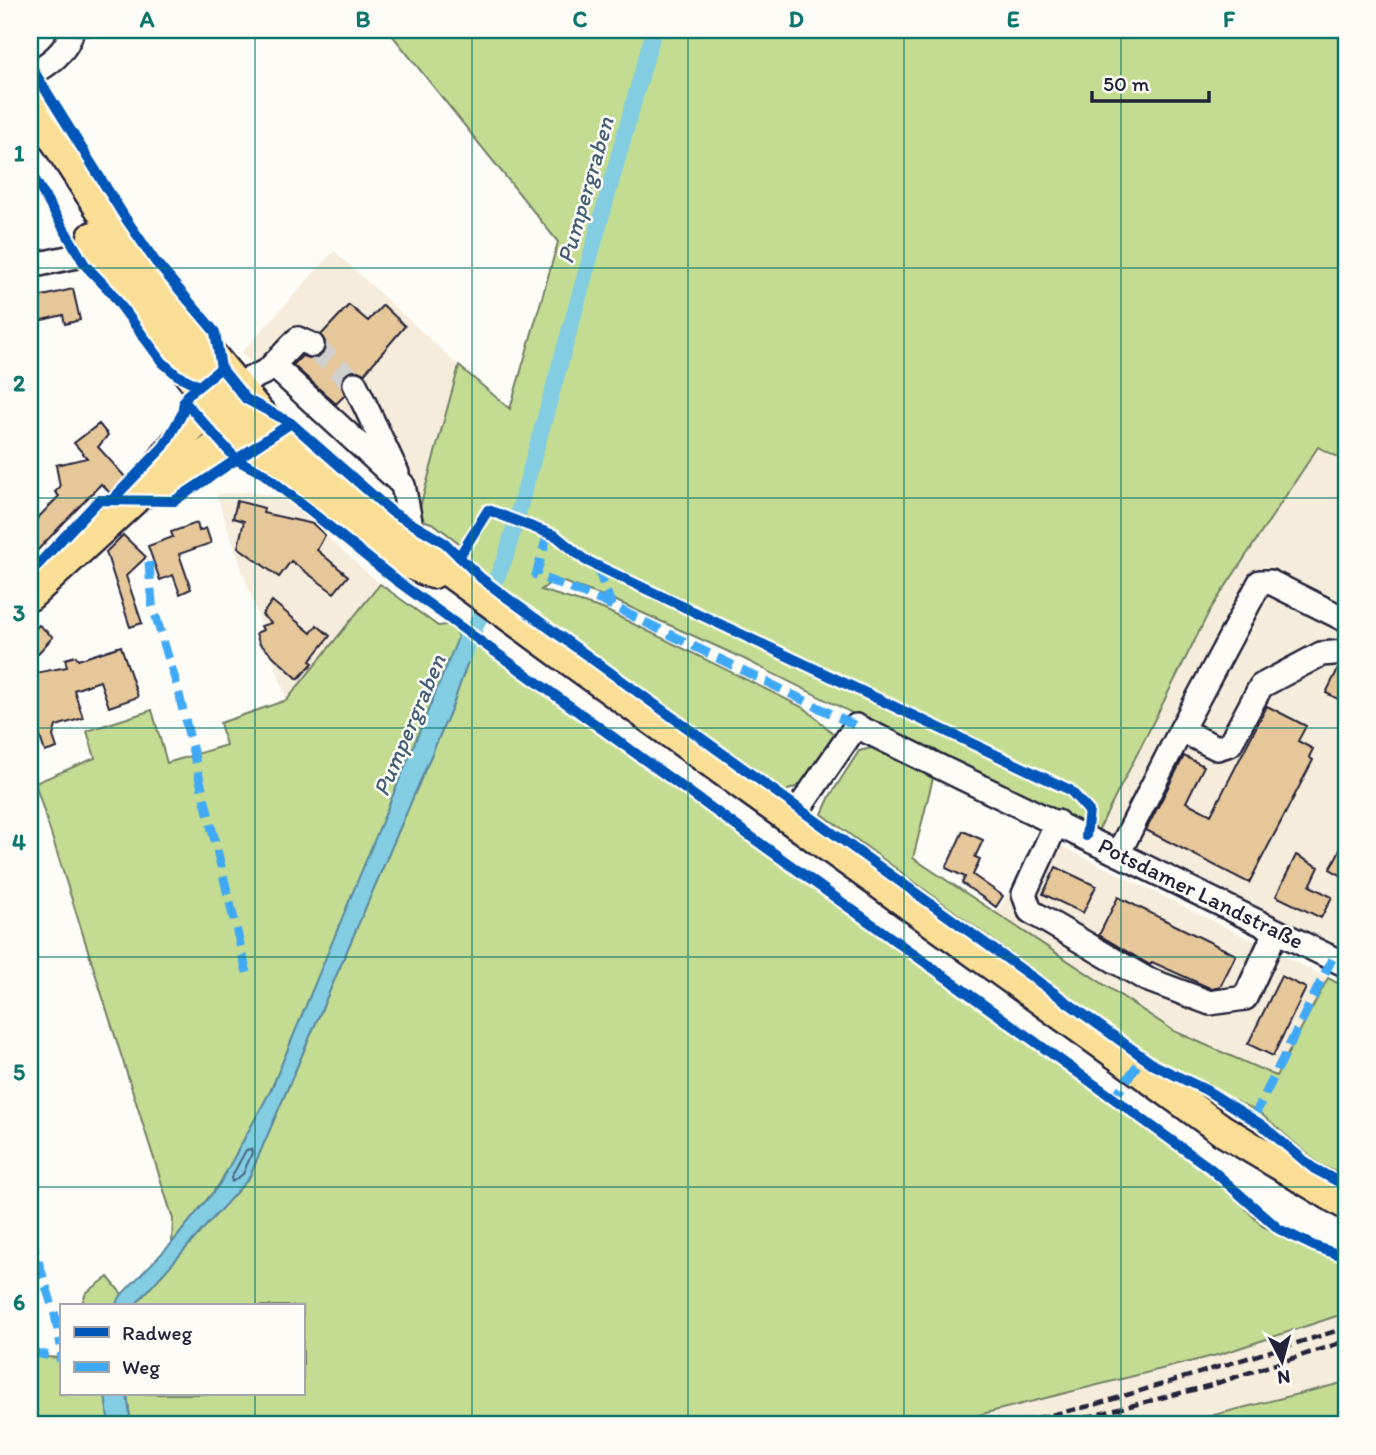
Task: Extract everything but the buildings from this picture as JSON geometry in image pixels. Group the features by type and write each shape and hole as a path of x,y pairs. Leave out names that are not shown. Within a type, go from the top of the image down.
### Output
{"main road":[{"path":"30,101 129,254 232,396 237,428 309,494 383,553 475,590"},
{"path":"30,137 152,326 326,476 415,547 1222,1130 1346,1204"},
{"path":"30,595 133,500 182,436 232,396"},
{"path":"133,500 167,481 237,428"}],"street":[{"path":"30,75 67,46 72,30"},
{"path":"30,266 77,256"},
{"path":"232,396 273,365 298,339 312,345"},
{"path":"273,365 403,485"},
{"path":"355,384 403,485 415,547"},
{"path":"1119,852 1260,582 1270,582 1346,620"},
{"path":"1181,730 1217,748 1230,744 1261,686 1321,654 1346,652"},
{"name":"Potsdamer Landstraße","path":"792,820 856,726 1346,965"},
{"path":"1057,822 1027,884 1024,894 1030,911 1146,979 1210,1003 1245,999 1276,931"}],"shaded area":[{"path":"334,251 459,366 417,515 241,353"},
{"path":"1318,446 1346,461 1346,957 1096,835 1210,610"},
{"path":"250,492 297,500 316,516 313,524 380,584 287,700 216,494"},
{"path":"1043,837 1328,978 1276,1077 1174,1031 996,913"},
{"path":"1346,1313 1346,1382 1313,1392 1174,1425 938,1425 1221,1354"}],"green space":[{"path":"388,30 1346,30 1346,461 1318,447 1210,610 1096,835 738,656 614,600 555,579 541,590 603,609 806,709 836,736 807,782 786,791 521,603 477,568 459,543 434,524 417,518 459,366 510,409 558,242"},
{"path":"380,584 438,626 455,624 459,638 271,1090 219,1185 172,1243 173,1219 35,783 95,758 87,731 152,710 167,763 226,745 220,723 287,700"},
{"path":"475,641 1224,1186 1262,1226 1322,1255 1346,1261 1346,1313 1221,1354 938,1425 131,1425 127,1396 304,1396 304,1304 136,1304 249,1178 452,707"},
{"path":"876,747 934,774 913,858 1174,1031 1276,1076 1328,978 1346,987 1346,1177 1319,1164 1260,1113 1157,1061 822,814 830,796 859,751"},
{"path":"108,1277 122,1294 116,1304 82,1304 86,1293"},
{"path":"30,1356 60,1358 60,1396 105,1396 109,1425 30,1425"},
{"path":"1346,1382 1346,1425 1174,1425"}],"water":[{"path":"455,624 475,641 452,707 249,1178 136,1304 116,1304 122,1294 172,1243 219,1185 271,1090 458,638"},
{"path":"105,1396 127,1396 131,1425 109,1425"}],"waterway":[{"name":"Pumpergraben","path":"463,656 506,556 654,30"}],"tunnel":[{"path":"312,345 355,384"}],"railway":[{"path":"1008,1425 1094,1405 1346,1328"},
{"path":"1056,1425 1208,1386 1346,1341"}],"marked path":[{"path":"72,31 100,33"},
{"path":"548,533 536,575 602,601 856,726"},
{"path":"149,562 152,604 177,686 248,977"},
{"path":"597,567 612,606"},
{"path":"1253,1119 1332,959"},
{"path":"1110,1095 1114,1098 1143,1057"},
{"path":"30,1235 55,1315 60,1341"},
{"path":"30,1352 60,1358"}],"cycle path":[{"path":"30,65 155,261 215,332 221,368"},
{"path":"30,171 85,265 110,291 163,363 177,375 199,386"},
{"path":"221,368 246,399 291,423 392,512 445,543 481,578 506,597 1154,1065 1206,1090 1262,1125 1313,1168 1346,1186"},
{"path":"113,499 164,446 182,414 188,395 221,368"},
{"path":"184,401 237,460 264,474 397,581 1210,1168 1279,1229 1314,1246 1346,1257"},
{"path":"30,573 99,500 174,501 291,423"},
{"path":"459,557 488,510 556,536 585,560 1070,790 1089,811 1086,836"}]}
